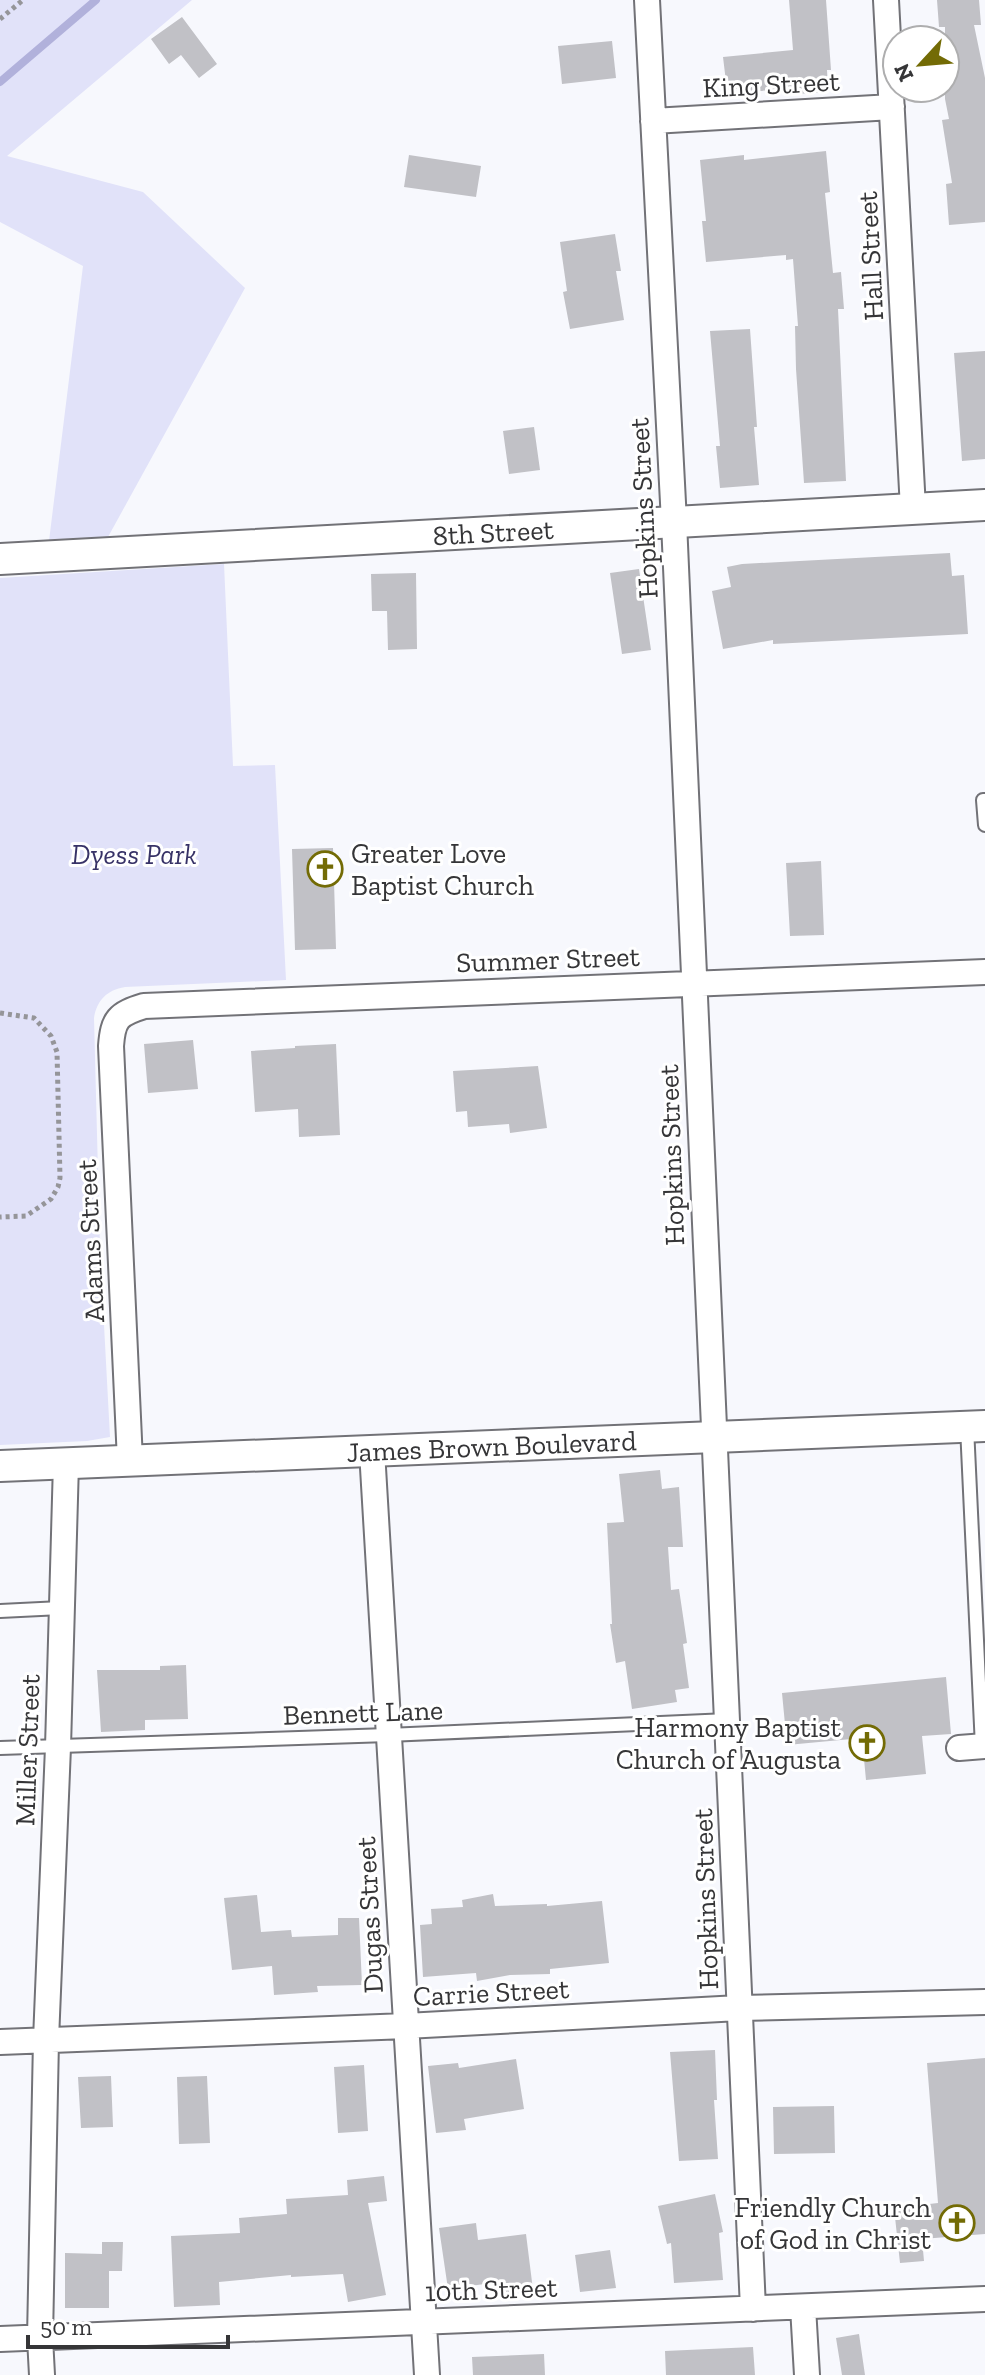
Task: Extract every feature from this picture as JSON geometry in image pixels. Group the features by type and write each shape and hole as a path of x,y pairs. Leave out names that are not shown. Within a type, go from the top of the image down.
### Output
{"street":[{"name":"Hopkins Street","path":"647,0 674,522 753,2309"},
{"name":"Hall Street","path":"886,0 913,509"},
{"name":"King Street","path":"653,121 892,107"},
{"name":"8th Street","path":"0,559 985,505"},
{"name":"Summer Street","path":"117,1019 127,1011 144,1006 985,972"},
{"name":"Adams Street","path":"117,1019 112,1030 111,1046 130,1461"},
{"name":"James Brown Boulevard","path":"0,1466 976,1426"},
{"name":"Dugas Street","path":"372,1451 427,2375"},
{"name":"Miller Street","path":"42,2375 40,2338 46,2040 66,1463"},
{"name":"Carrie Street","path":"0,2042 406,2026 739,2008 985,2002"},
{"name":"10th Street","path":"0,2339 985,2299"},
{"path":"803,2307 807,2375"}],"lane":[{"path":"985,800 985,825"},
{"path":"975,1747 976,1426"},
{"path":"0,1611 61,1608"},
{"name":"Bennett Lane","path":"0,1748 728,1720"}],"path":[{"path":"0,19 23,0"},
{"path":"0,1013 34,1018 51,1036 57,1052 60,1178 51,1199 26,1216 0,1217"}],"green space":[{"path":"0,0 192,0 7,156 143,192 245,288 108,537 49,541 83,266 0,222"},
{"name":"Dyess Park","path":"224,564 233,766 275,765 286,980 125,987 108,993 100,1001 94,1018 100,1250 110,1437 0,1445 0,578"}],"building":[{"path":"789,0 826,0 831,70 827,70 828,92 796,94 795,88 748,92 748,87 727,90 723,57 793,50"},
{"path":"937,0 979,0 981,25 974,25 985,78 985,222 949,225 946,184 952,183 942,120 949,119 946,104 961,104 961,24 939,24"},
{"path":"182,17 217,64 199,78 181,55 169,64 151,39"},
{"path":"612,41 616,78 562,84 558,46"},
{"path":"826,151 830,192 825,193 833,273 841,272 844,309 838,309 846,481 804,483 793,259 786,260 786,255 706,262 702,221 706,221 700,160 744,155 744,160"},
{"path":"409,155 481,166 476,197 404,187"},
{"path":"615,234 621,271 616,271 624,320 570,329 563,292 567,291 560,242"},
{"path":"750,329 759,485 720,488 716,446 720,446 710,331"},
{"path":"985,351 985,459 962,461 954,353"},
{"path":"534,427 540,470 509,474 503,431"},
{"path":"950,553 952,576 964,575 968,634 773,644 773,640 723,649 712,591 731,587 727,567"},
{"path":"639,569 651,650 622,654 610,573"},
{"path":"416,573 417,649 388,650 387,611 372,611 371,574"},
{"path":"333,848 336,949 295,950 292,849"},
{"path":"821,861 824,935 790,936 786,863"},
{"path":"193,1040 198,1089 148,1093 144,1044"},
{"path":"336,1044 340,1135 299,1137 298,1109 255,1112 251,1051"},
{"path":"538,1066 547,1128 510,1133 509,1124 468,1127 467,1111 456,1112 453,1071"},
{"path":"660,1470 662,1489 679,1487 683,1547 668,1547 671,1590 679,1589 687,1643 683,1644 689,1688 675,1690 677,1702 632,1709 625,1661 616,1663 610,1624 607,1523 624,1522 619,1474"},
{"path":"186,1665 188,1719 145,1720 145,1730 101,1732 97,1670 160,1670 160,1666"},
{"path":"946,1677 951,1734 922,1736 926,1774 866,1780 862,1738 787,1745 782,1693"},
{"path":"493,1894 495,1906 547,1906 602,1901 609,1963 550,1969 550,1974 510,1975 477,1981 476,1973 423,1977 420,1925 432,1924 431,1909 463,1907 462,1900"},
{"path":"257,1895 261,1932 291,1930 292,1937 338,1935 338,1918 359,1918 362,1985 317,1986 318,1992 274,1995 272,1966 232,1970 224,1898"},
{"path":"715,2050 718,2159 679,2161 670,2052"},
{"path":"985,2058 985,2234 922,2239 924,2261 900,2263 894,2208 938,2203 927,2063"},
{"path":"516,2059 524,2109 464,2119 466,2130 436,2133 428,2066 458,2063 459,2068"},
{"path":"364,2065 368,2131 338,2133 334,2067"},
{"path":"111,2076 113,2127 81,2128 78,2077"},
{"path":"207,2076 210,2143 179,2144 177,2077"},
{"path":"834,2106 835,2153 774,2154 773,2107"},
{"path":"384,2176 387,2201 368,2203 386,2295 348,2302 343,2274 291,2275 219,2282 220,2305 174,2307 171,2236 240,2233 239,2218 287,2214 286,2199 348,2195 347,2180"},
{"path":"715,2194 723,2232 719,2233 723,2280 674,2283 671,2243 667,2244 658,2206"},
{"path":"476,2223 478,2240 526,2234 533,2290 501,2294 499,2282 448,2289 439,2228"},
{"path":"102,2242 123,2242 122,2271 109,2271 109,2308 65,2308 65,2253 102,2254"},
{"path":"610,2250 616,2288 580,2292 575,2255"},
{"path":"859,2334 865,2375 842,2375 836,2338"},
{"path":"753,2347 755,2375 666,2375 665,2351"},
{"path":"544,2354 545,2375 473,2375 472,2357"}],"waterway":[{"path":"0,82 96,0"}],"place":[{"name":"Greater Love Baptist Church","path":"325,869"},
{"name":"Harmony Baptist Church of Augusta","path":"867,1743"},
{"name":"Friendly Church of God in Christ","path":"957,2223"}]}
